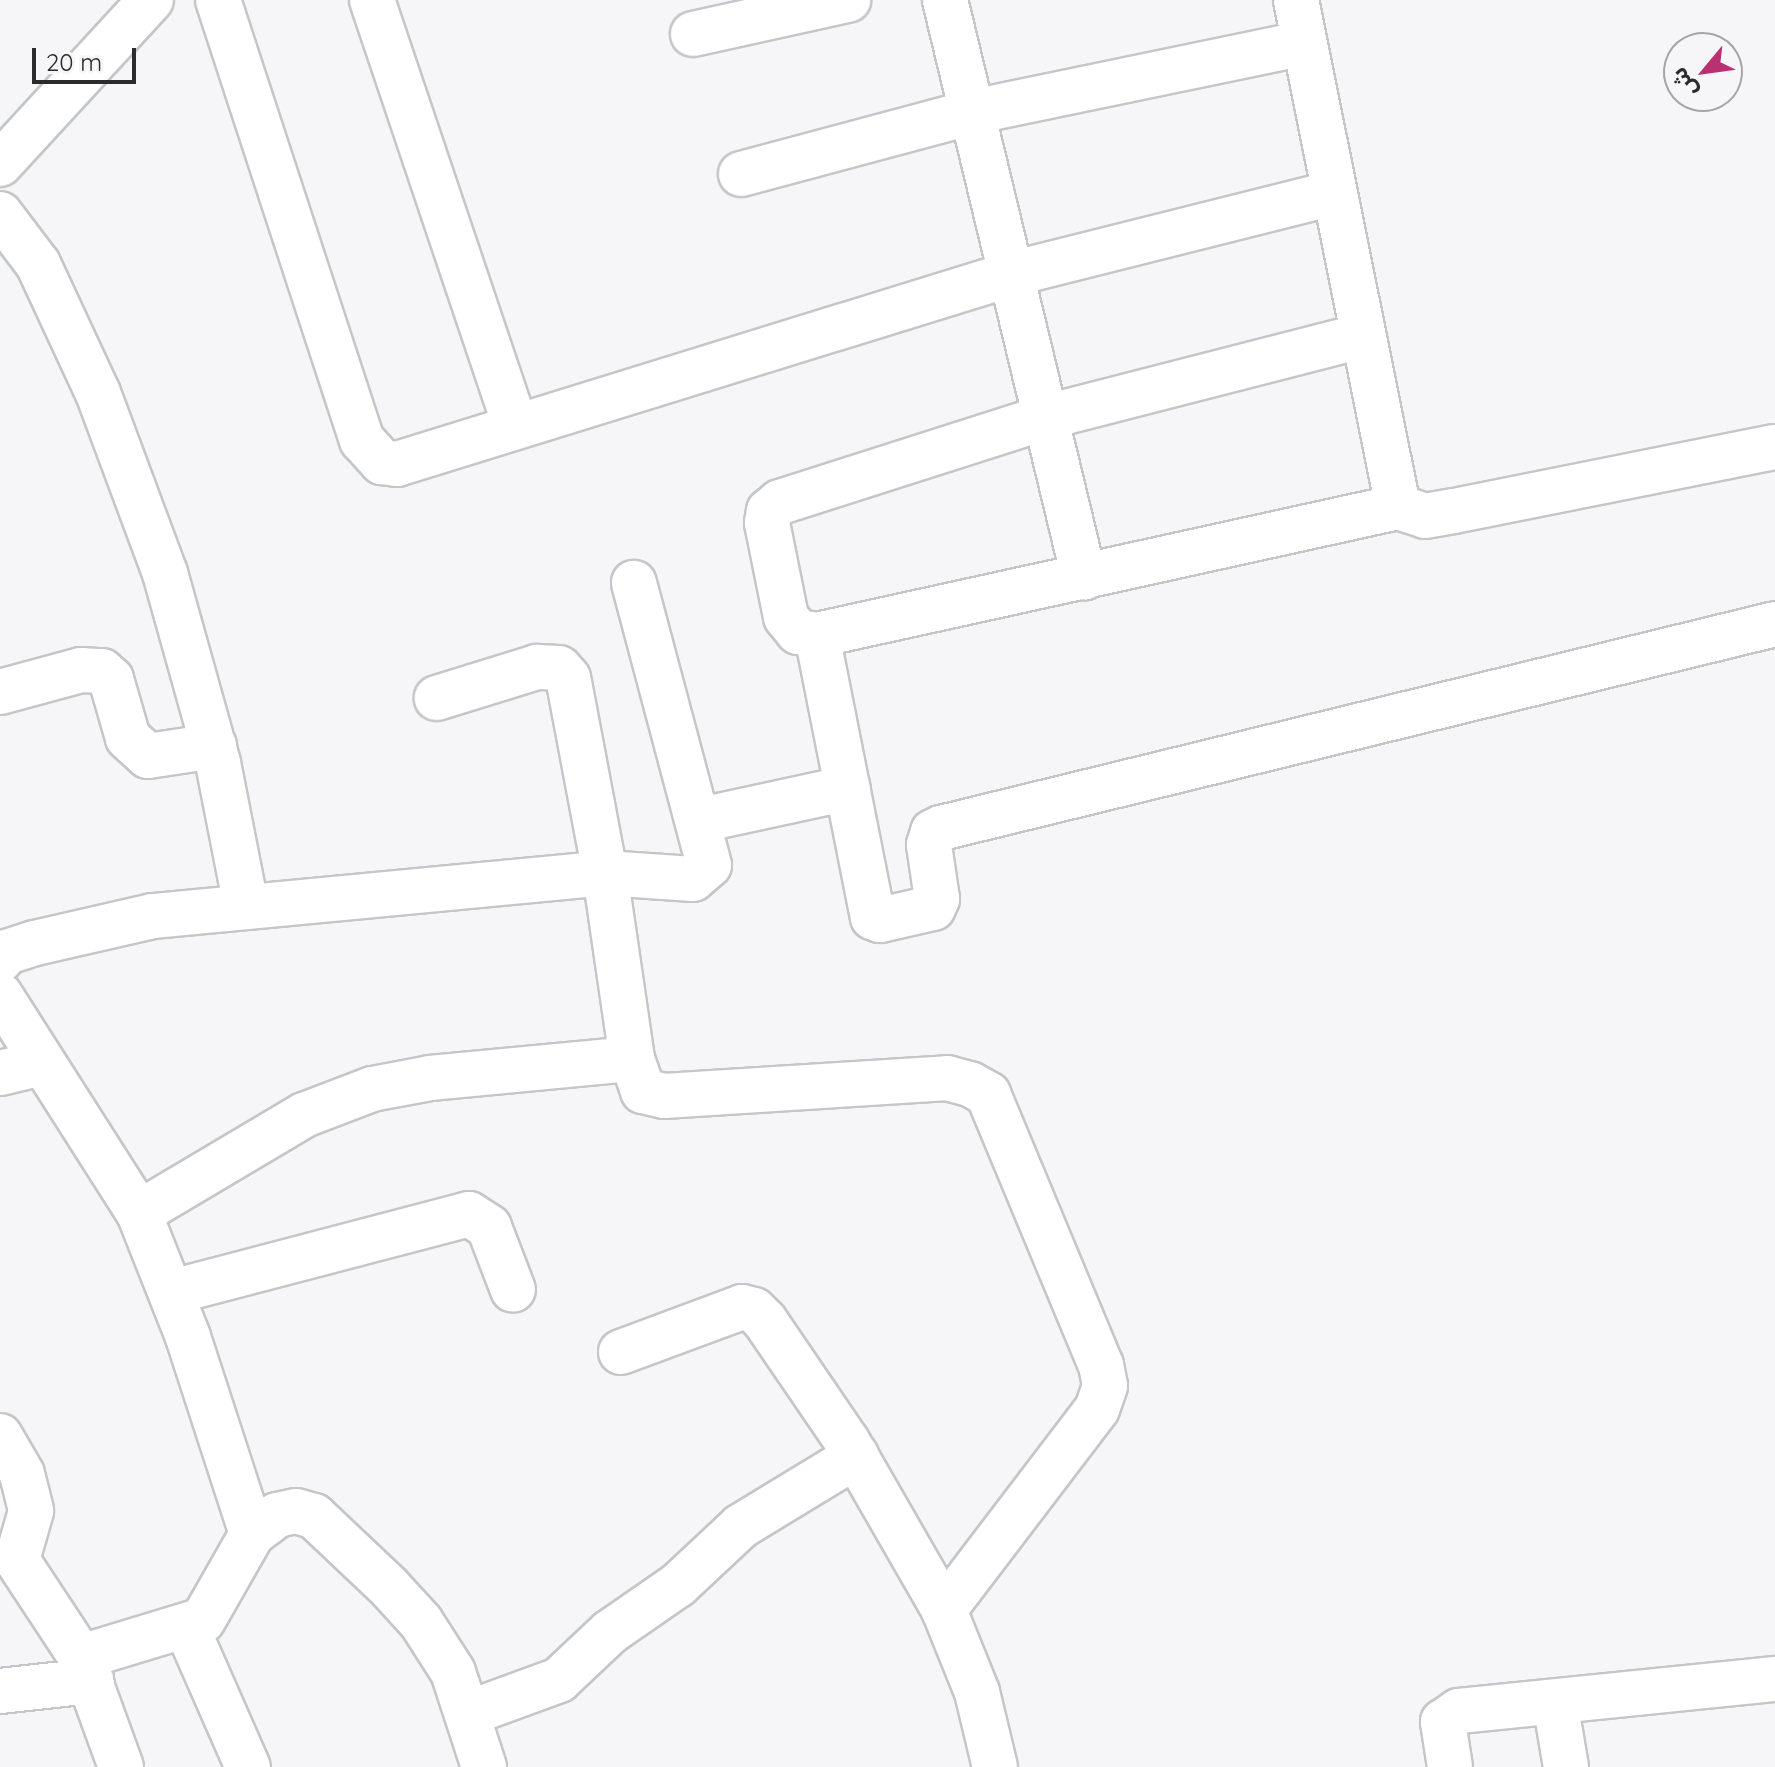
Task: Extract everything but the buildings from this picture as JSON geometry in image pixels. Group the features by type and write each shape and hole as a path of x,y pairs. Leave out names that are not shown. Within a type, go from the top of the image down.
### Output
{"street":[{"path":"0,164 151,0"},
{"path":"218,0 362,440 382,462 397,464 1011,274 1334,193"},
{"path":"372,0 515,425"},
{"path":"693,34 848,0"},
{"path":"945,0 1084,577"},
{"path":"1296,0 1398,507"},
{"path":"741,174 972,112 1304,43"},
{"path":"0,214 38,264 98,393 165,573 214,746 246,906"},
{"path":"1362,336 1046,417 774,506 767,523 786,617 798,632 817,635 1398,507 1413,515 1440,514 1775,447"},
{"path":"0,960 7,952 35,943 122,922 246,906 605,873 701,876 709,865 700,820 634,583"},
{"path":"817,635 871,911 880,920 929,910 937,903 929,845 933,832 941,828 1775,624"},
{"path":"437,698 537,667 559,668 568,678 605,873 632,1059 643,1091 664,1096 947,1078 988,1094 1101,1365 1105,1386 1097,1409 944,1610"},
{"path":"0,692 81,670 102,671 111,679 128,738 148,756 214,746"},
{"path":"700,820 848,788"},
{"path":"0,995 139,1213 172,1292 252,1534"},
{"path":"139,1213 304,1115 372,1089 632,1059"},
{"path":"0,1073 42,1063"},
{"path":"172,1292 469,1214 489,1227 513,1290"},
{"path":"621,1352 742,1307 754,1310 856,1456 944,1610 977,1692 995,1767"},
{"path":"0,1436 22,1474 31,1511 17,1560 86,1669 121,1767"},
{"path":"469,1713 559,1680 610,1632 678,1585 741,1526 856,1456"},
{"path":"0,1691 86,1669 207,1615 252,1534 277,1515 296,1511 314,1516 421,1622 453,1672 469,1713 484,1767"},
{"path":"186,1626 248,1767"},
{"path":"1450,1767 1443,1736 1448,1717 1459,1711 1775,1679"},
{"path":"1555,1702 1566,1767"}]}
